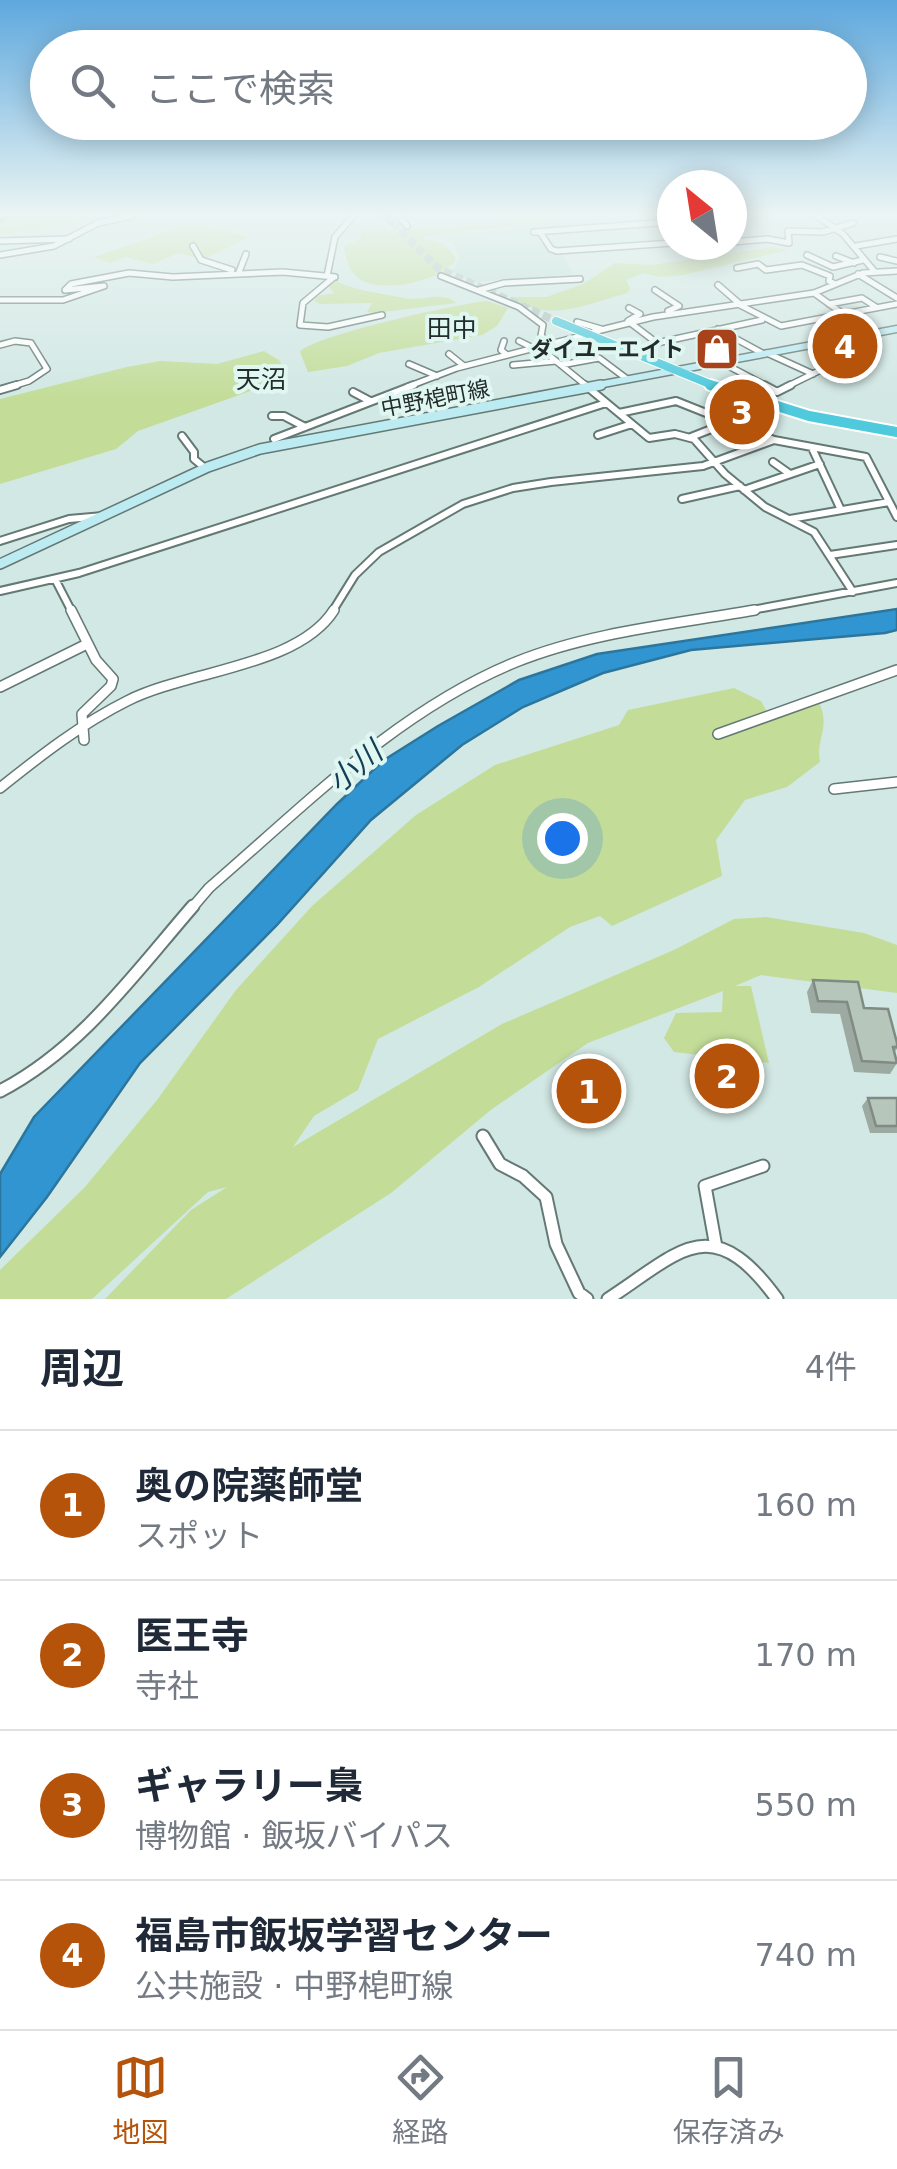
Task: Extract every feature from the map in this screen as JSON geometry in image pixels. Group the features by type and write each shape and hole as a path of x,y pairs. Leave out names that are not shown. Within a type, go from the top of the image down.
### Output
{"highway":[{"path":"556,322 797,414 897,432"}],"main road":[{"name":"中野梍町線","path":"0,564 205,468 287,439 897,329"}],"street":[{"path":"0,300 67,299 104,286 72,291 65,290 67,286 102,277"},
{"path":"331,277 303,303 300,325 328,327 382,315"},
{"path":"444,277 519,306 543,325 542,336 552,344"},
{"path":"830,277 828,281 835,284"},
{"path":"593,332 661,316 814,292 852,277"},
{"path":"862,277 897,298"},
{"path":"480,290 500,283 557,284 580,279"},
{"path":"718,285 762,320 781,326 878,308 897,298"},
{"path":"655,290 679,306 661,316"},
{"path":"814,292 870,334"},
{"path":"829,304 862,298 878,308"},
{"path":"628,308 640,312 630,322"},
{"path":"630,322 657,342 762,320"},
{"path":"577,322 601,330"},
{"path":"683,324 698,334"},
{"path":"718,329 812,374"},
{"path":"0,336 8,342"},
{"path":"274,439 287,439 317,422 464,366 581,336"},
{"path":"519,341 538,348 559,363 649,438 675,434 690,437 729,422"},
{"path":"504,342 501,350 507,355"},
{"path":"0,345 34,344 47,369 29,381 0,390"},
{"path":"721,362 778,392 838,362 815,344"},
{"path":"449,354 464,366"},
{"path":"513,365 599,358 627,380"},
{"path":"409,364 437,376"},
{"path":"352,392 370,401"},
{"path":"618,414 676,402 774,440 866,457 897,517"},
{"path":"0,591 55,579 606,403"},
{"path":"272,416 284,416 306,427"},
{"path":"307,416 317,422"},
{"path":"598,435 632,424"},
{"path":"182,436 194,460 205,468"},
{"path":"690,437 766,507 814,532 853,592"},
{"path":"0,788 82,725 150,689 286,649 311,636 371,559 473,499 521,487 716,462 774,440"},
{"path":"176,445 188,444"},
{"path":"812,448 841,510"},
{"path":"773,462 790,474"},
{"path":"682,499 742,488 820,464"},
{"path":"790,519 889,502"},
{"path":"0,541 29,535 86,512 103,516"},
{"path":"830,556 897,546"},
{"path":"55,579 88,644 114,682 82,714 84,740"},
{"path":"0,1091 41,1068 75,1042 209,888 370,750 460,688 518,662 593,640 897,584"},
{"path":"0,687 88,644"},
{"path":"718,734 897,670"},
{"path":"834,789 897,782"},
{"path":"483,1136 500,1164 523,1176 546,1197 551,1206 556,1244 579,1293 586,1299"},
{"path":"716,1247 705,1186 764,1166"},
{"path":"608,1299 689,1244 701,1242 754,1269 776,1299"}],"shaded area":[{"path":"464,277 542,277 476,282"}],"green space":[{"path":"357,277 432,277 409,284 365,282"},
{"path":"594,277 634,277 626,280 630,289 627,293 568,309 538,309 510,297 546,297"},
{"path":"336,281 404,298 444,297 456,303 374,313 367,312 372,303 314,301 318,296 334,293 328,285"},
{"path":"487,301 508,308 497,326 482,335 379,353 347,366 308,372 300,352 357,329"},
{"path":"264,351 280,361 285,375 281,380 138,431 116,449 0,484 0,399 160,361 217,364"},
{"path":"734,688 761,701 767,712 815,695 824,723 820,762 787,787 745,800 716,840 722,876 612,926 600,916 570,927 479,987 378,1039 358,1090 314,1116 293,1147 502,1024 676,949 734,919 766,917 864,933 897,945 897,993 761,975 735,986 751,986 769,1063 674,1052 664,1038 676,1013 722,1012 723,991 588,1043 492,1109 391,1193 226,1299 105,1299 191,1210 227,1187 208,1192 92,1299 0,1299 0,1270 85,1187 157,1100 236,990 312,906 416,815 495,765 619,725 628,710"}],"water":[{"path":"897,609 897,630 885,633 691,650 603,673 523,707 462,745 371,820 277,925 140,1063 47,1197 0,1257 0,1174 34,1117 384,760 519,680 597,654"}],"building":[{"path":"813,980 858,982 864,1008 888,1009 897,1043 893,1047 897,1063 862,1061 847,1002 818,1001"},
{"path":"868,1098 897,1098 897,1126 876,1126"}],"tunnel":[{"path":"456,277 556,321"}],"place":[{"name":"福島市飯坂学習センター","path":"845,346"},
{"name":"ダイユーエイト","path":"717,349"},
{"name":"ギャラリー梟","path":"742,412"},
{"name":"医王寺","path":"727,1076"},
{"name":"奥の院薬師堂","path":"589,1091"}],"district":[{"name":"田中","path":"452,328"},
{"name":"天沼","path":"261,379"}],"water label":[{"name":"小川","path":"355,767"}]}
